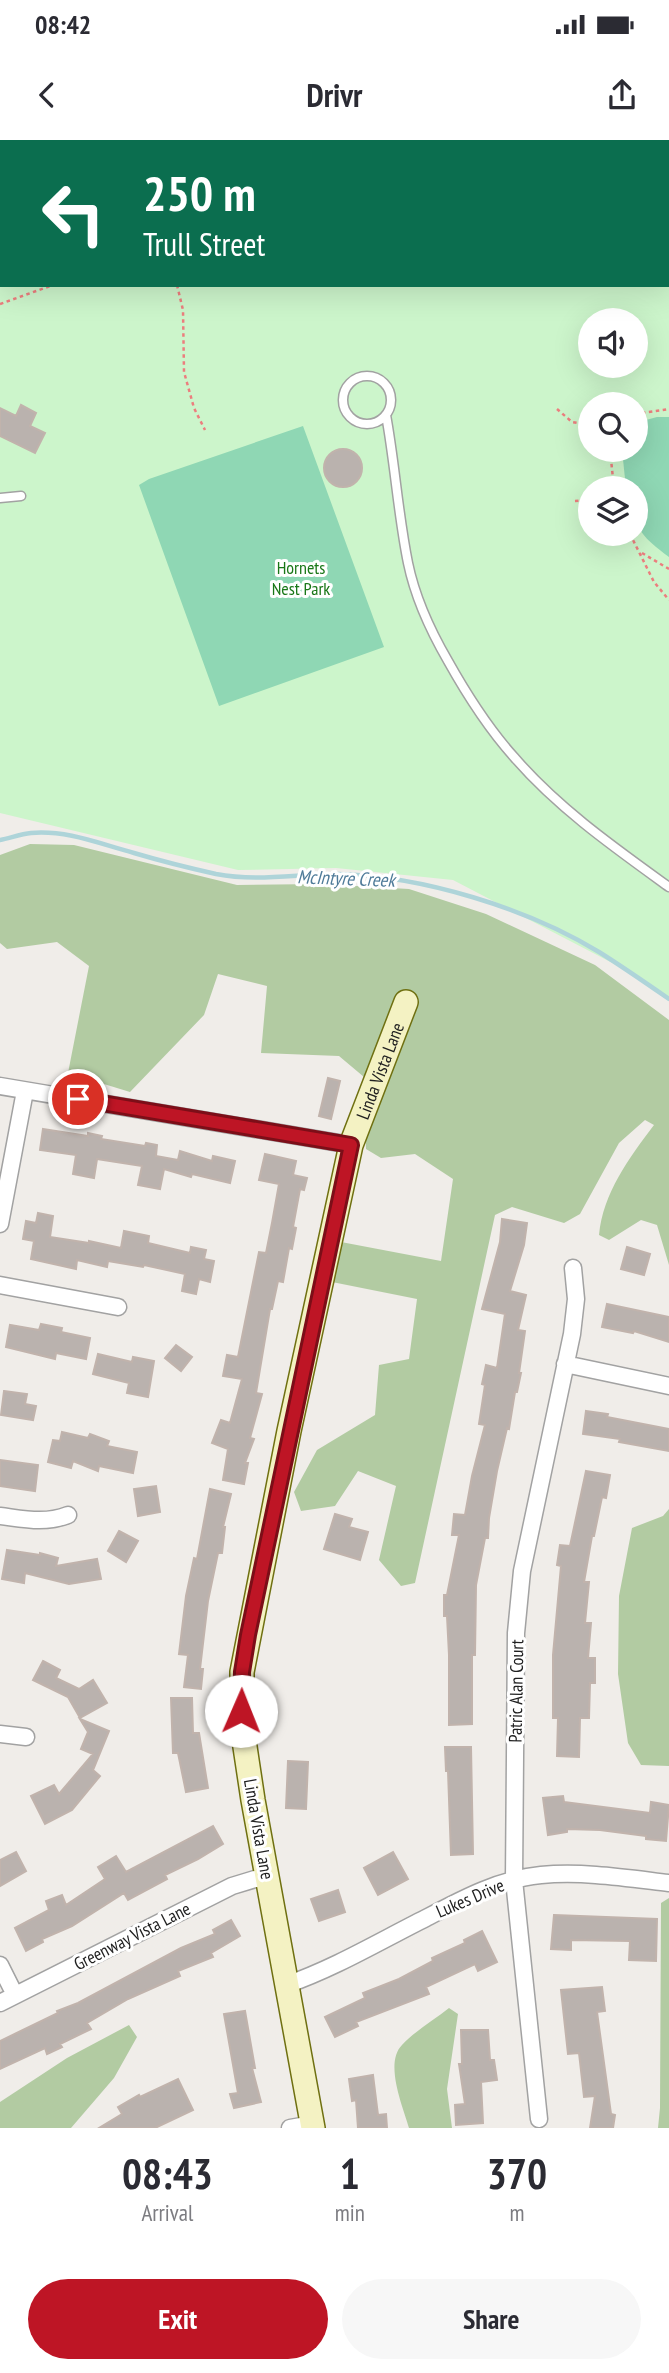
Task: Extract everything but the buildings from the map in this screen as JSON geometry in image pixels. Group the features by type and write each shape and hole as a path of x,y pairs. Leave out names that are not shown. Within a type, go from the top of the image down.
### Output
{"street":[{"name":"Linda Vista Lane","path":"305,2127 286,1985 242,1727 242,1672 289,1431 351,1145 406,1002"},
{"path":"0,1086 351,1145"},
{"path":"0,1224 25,1091"},
{"name":"Patric Alan Court","path":"539,2119 514,1880 515,1663 518,1600 525,1557 576,1299 573,1268"},
{"path":"0,1285 118,1307"},
{"path":"565,1364 669,1386"},
{"path":"0,1516 42,1521 68,1515"},
{"path":"0,1734 26,1737"},
{"name":"Lukes Drive","path":"286,1985 316,1974 472,1894 514,1880 539,1875 566,1874 669,1882"},
{"name":"Greenway Vista Lane","path":"7,1999 232,1886 255,1879 267,1879"},
{"path":"0,1965 7,1999"}],"lane":[{"path":"386,415 380,421 365,425 351,419 342,399 348,383 363,375 380,379 390,393 391,401 386,415 408,563 421,607 462,687 515,759 552,795 669,887"},
{"path":"0,498 21,496"}],"path":[{"path":"0,304 47,287"},
{"path":"177,287 183,310 184,372 194,408 205,430"},
{"path":"557,409 572,422 578,423"},
{"path":"648,412 669,409"},
{"path":"637,546 654,582 669,600"},
{"path":"640,552 669,569"}],"green space":[{"name":"Hornets Nest Park","path":"0,287 669,287 669,1001 622,968 453,880 336,868 238,870 0,813"},
{"path":"669,417 669,557 648,539 648,476 625,476 623,462 648,462 648,419"},
{"path":"303,426 384,647 219,706 139,485 149,479"},
{"path":"30,844 74,845 237,885 321,884 409,889 486,914 595,965 669,1020 669,1265 657,1225 641,1220 609,1240 599,1235 601,1220 612,1190 654,1125 645,1120 619,1143 580,1214 564,1223 512,1207 495,1215 415,1583 401,1586 379,1560 396,1486 358,1471 335,1506 301,1511 294,1492 317,1450 375,1415 379,1365 409,1359 417,1299 332,1282 341,1242 441,1261 453,1179 415,1154 381,1158 366,1149 364,1077 339,1056 261,1053 267,986 218,974 204,1015 130,1092 68,1073 89,966 57,942 7,949 0,943 0,855"},
{"path":"669,1509 669,1766 641,1765 628,1743 618,1674 619,1596 632,1528 663,1516"},
{"path":"669,1898 669,2128 658,2128 661,1903"},
{"path":"449,2008 458,2014 447,2089 452,2128 409,2128 396,2085 397,2053 413,2035"},
{"path":"129,2025 137,2037 114,2078 71,2128 0,2128 0,2102 67,2058"}],"waterway":[{"name":"McIntyre Creek","path":"0,840 31,833 58,834 84,838 216,874 262,878 338,874 370,876 439,888 507,909 571,936 669,999"}],"route":[{"path":"78,1099 351,1145 248,1635 242,1672 241,1711"}]}
